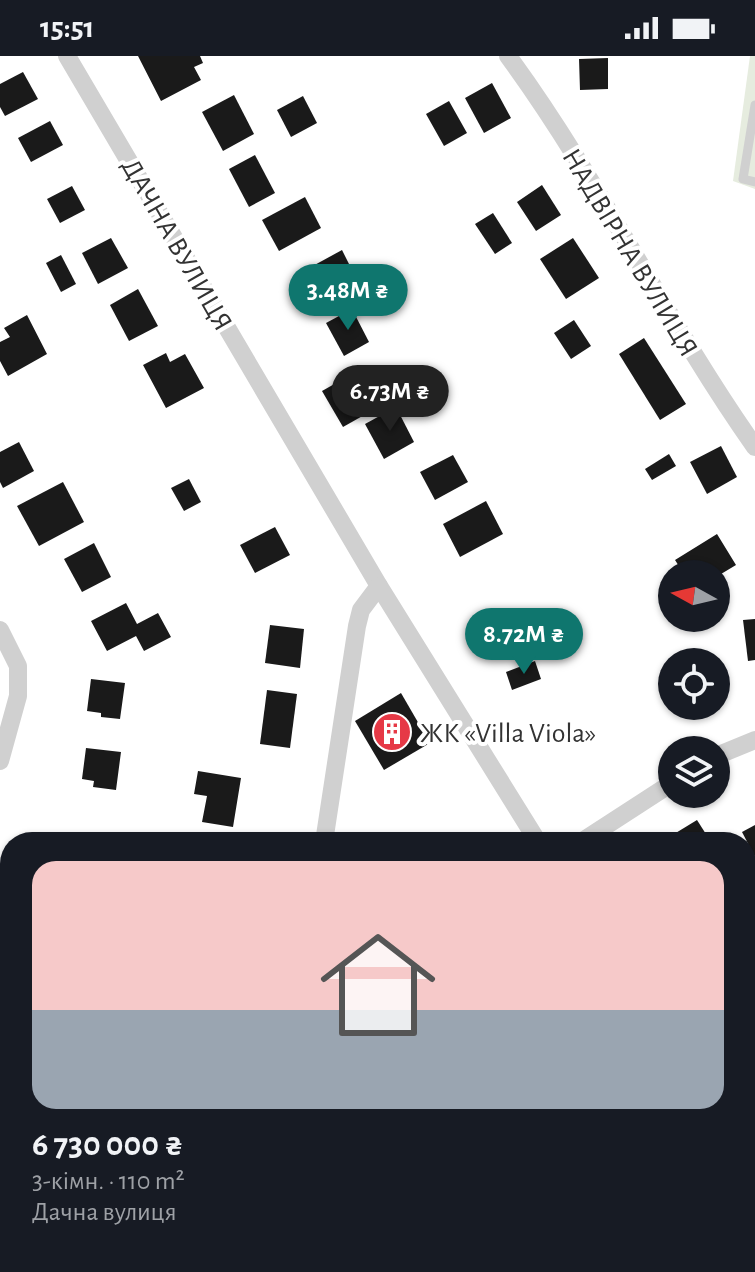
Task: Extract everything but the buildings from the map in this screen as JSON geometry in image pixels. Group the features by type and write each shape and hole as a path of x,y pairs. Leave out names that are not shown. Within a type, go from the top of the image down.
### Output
{"street":[{"name":"ДАЧНА ВУЛИЦЯ","path":"67,56 379,586 532,832"},
{"name":"НАДВІРНА ВУЛИЦЯ","path":"508,56 542,103 691,353 755,447"},
{"path":"326,832 357,626 361,610 379,586"},
{"path":"0,630 18,666 18,696 0,761"},
{"path":"730,750 755,740"},
{"path":"596,832 658,792"}],"lane":[{"path":"755,105 752,147 743,179 755,182"}],"shaded area":[{"path":"750,56 755,56 755,189 733,181"}],"place":[{"name":"ЖК «Villa Viola»","path":"392,732"}]}
